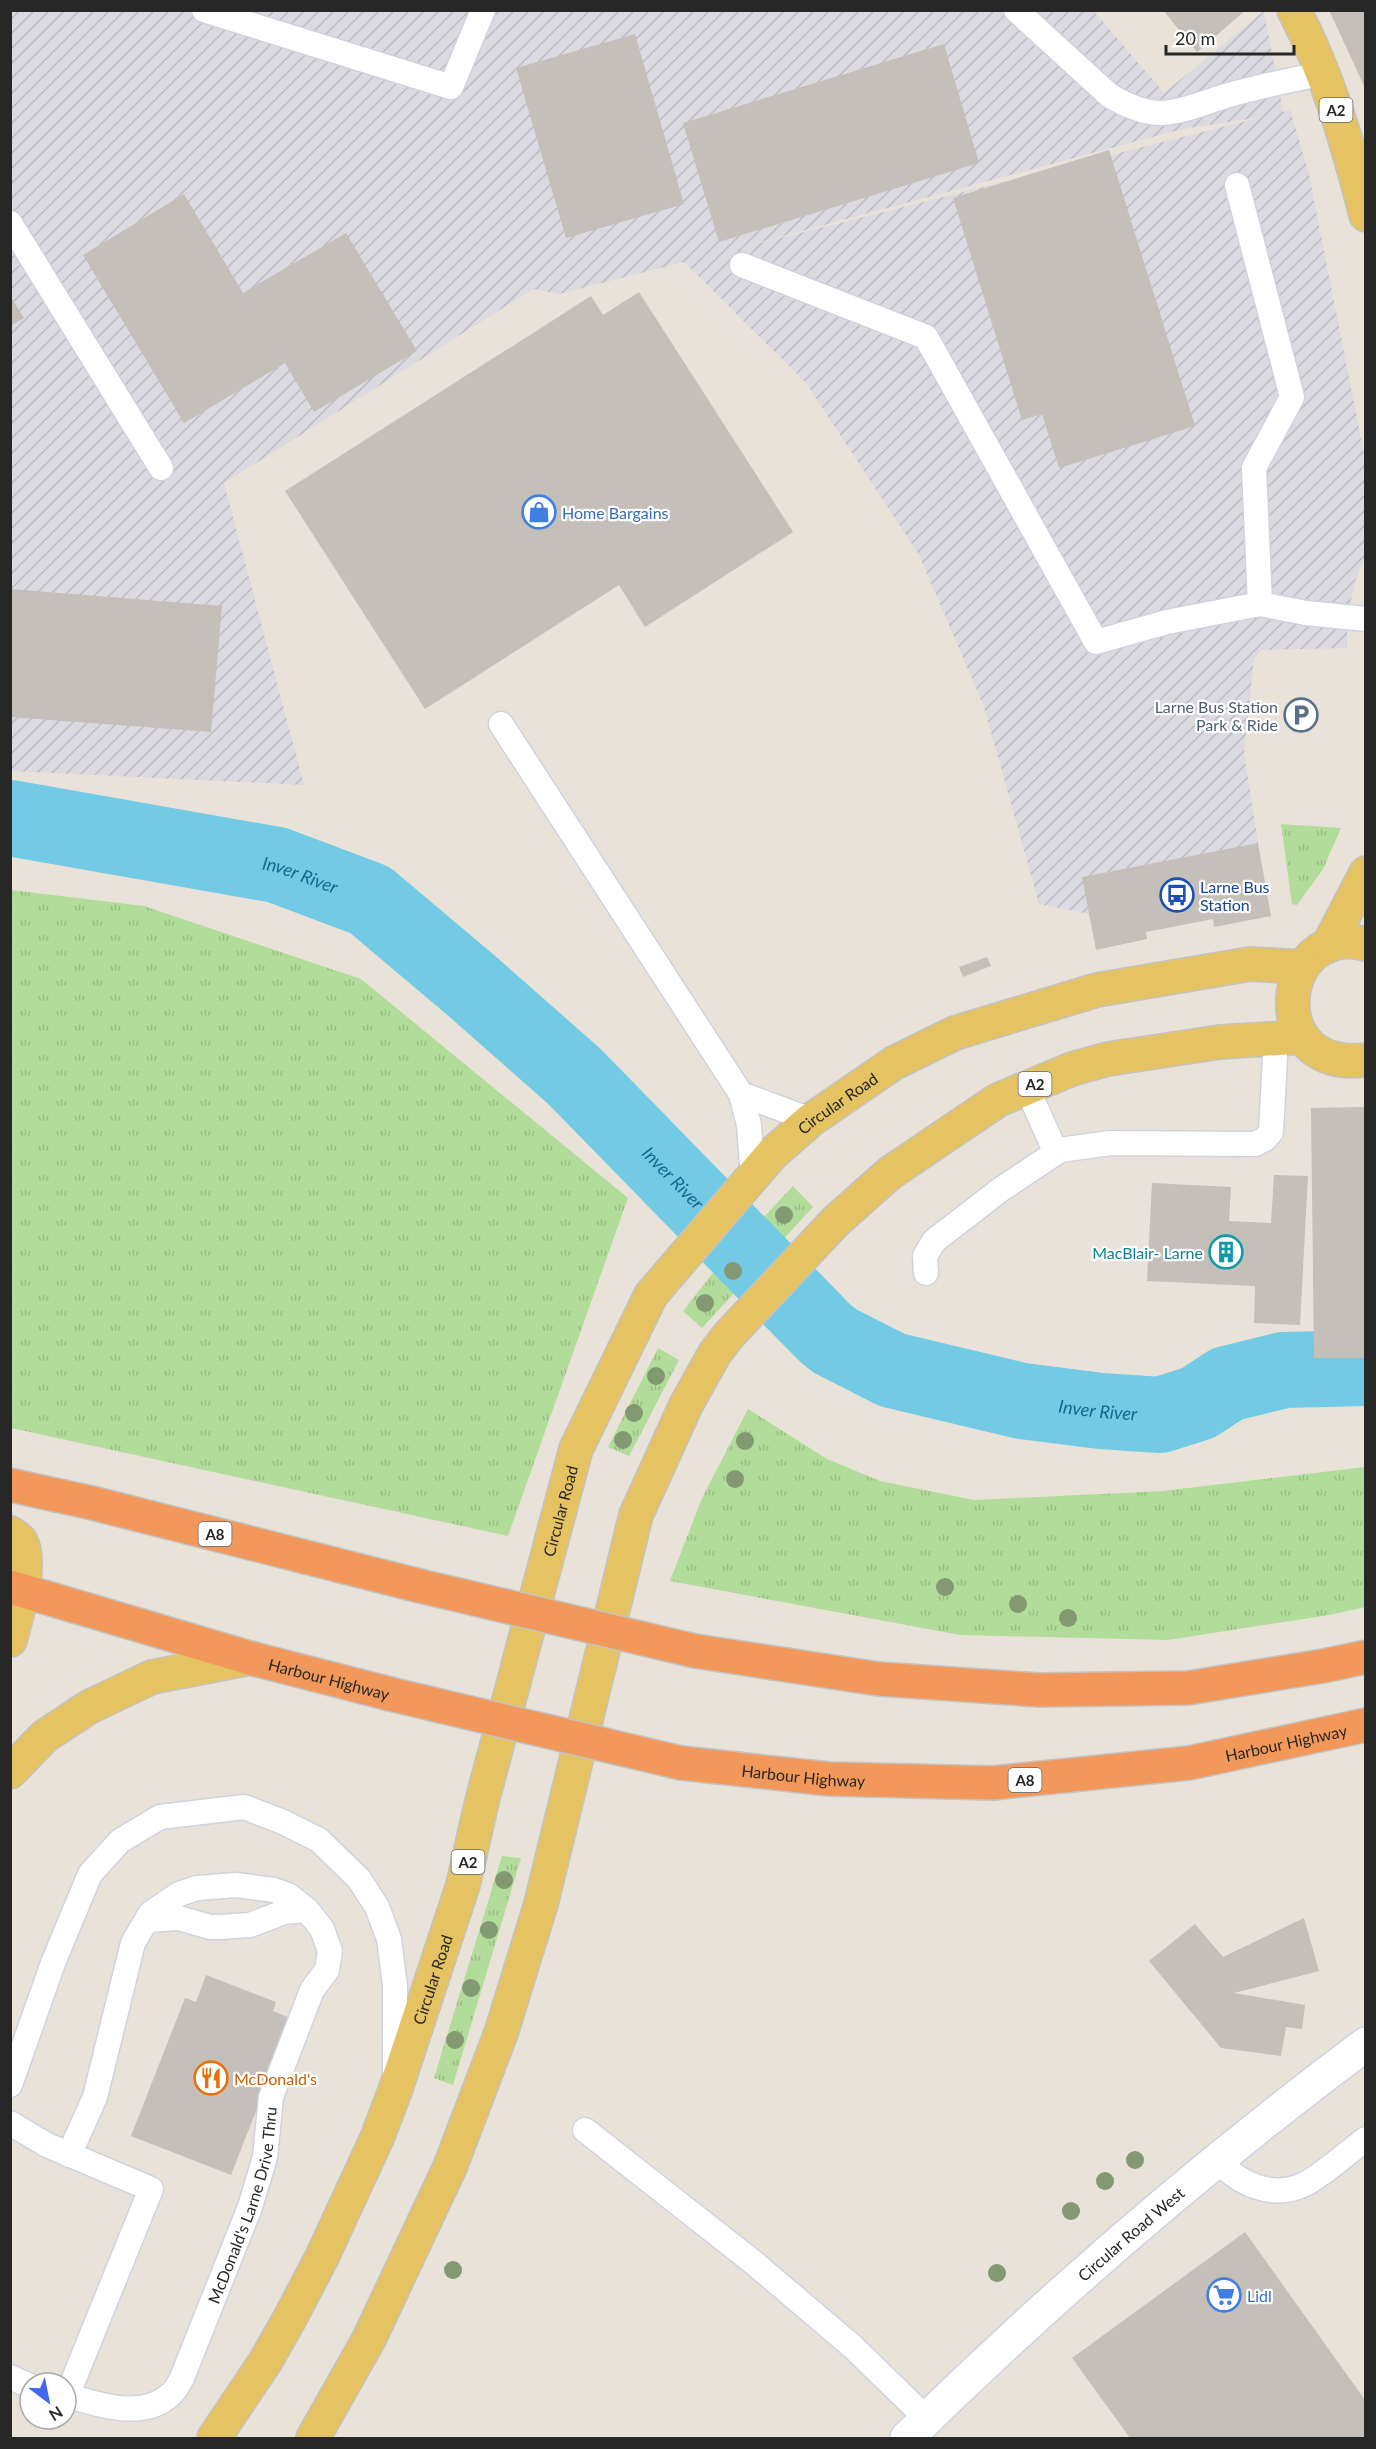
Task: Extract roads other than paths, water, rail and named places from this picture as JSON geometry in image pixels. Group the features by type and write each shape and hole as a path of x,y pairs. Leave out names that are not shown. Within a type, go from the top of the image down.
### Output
{"highway":[{"name":"A8","path":"10,1485 92,1503 420,1586 695,1651 879,1678 1039,1690 1188,1688 1365,1657"},
{"name":"A8","path":"17,1589 250,1658"},
{"name":"Harbour Highway","path":"250,1658 390,1694 681,1763 829,1779 993,1783 1189,1762 1365,1725"}],"main road":[{"name":"A2","path":"1294,10 1324,73 1350,155 1365,215"},
{"path":"1328,946 1365,873"},
{"path":"1365,944 1345,942 1328,946 1313,955 1302,967 1294,984 1291,1002 1293,1020 1289,1038 1332,1059 1350,1062 1365,1060"},
{"name":"Circular Road","path":"214,2439 265,2362 294,2310 372,2149 395,2091 463,1885 482,1801 576,1449 651,1295 772,1154 811,1120 894,1063 955,1033 1097,990 1250,964 1302,967"},
{"name":"A2","path":"313,2439 369,2339 450,2167 501,2034 541,1904 636,1515 686,1405 715,1353 729,1335 815,1244 890,1173 998,1100 1072,1069 1108,1059 1220,1042 1289,1038"},
{"path":"10,1533 21,1542 25,1564 17,1589 10,1640"},
{"path":"10,1772 45,1736 88,1707 152,1677 250,1658"}],"street":[{"name":"Circular Road West","path":"917,2429 1073,2282 1217,2159 1365,2044"}],"lane":[{"path":"204,10 451,87 483,10"},
{"path":"1016,10 1109,95 1126,105 1141,109 1161,113 1174,111 1232,94 1324,73"},
{"path":"1237,185 1292,397 1254,468 1260,604"},
{"path":"10,223 161,468"},
{"path":"742,265 926,337 1096,642 1167,622 1260,604 1306,613 1365,619"},
{"path":"501,724 741,1094 749,1125 751,1179"},
{"path":"926,1273 925,1256 934,1241 1000,1190 1060,1150 1110,1143 1255,1144 1265,1139 1271,1132 1289,1038"},
{"path":"1027,1088 1052,1143 1060,1150"},
{"path":"741,1094 811,1120"},
{"path":"10,2085 53,1963 90,1874 120,1841 160,1817 244,1807 283,1822 319,1840 359,1879 377,1907 389,1939 395,1986 395,2091"},
{"name":"McDonald's Larne Drive Thru","path":"69,2155 95,2097 133,1943 147,1920 163,1903 196,1888 236,1885 274,1890 288,1895 307,1910 322,1929 330,1951 327,1970 312,1990 271,2097 265,2157 250,2206 182,2378 171,2395 155,2403 130,2410 78,2399"},
{"path":"147,1920 179,1918 210,1927 220,1927 250,1925 284,1912 307,1910"},
{"path":"10,2123 26,2134 69,2155 152,2189 77,2371"},
{"path":"585,2130 753,2262 853,2347 917,2429"},
{"path":"1217,2159 1226,2171 1239,2180 1258,2188 1282,2190 1305,2184 1365,2139"}],"waterway":[{"name":"Inver River","path":"10,818 277,865 370,900 575,1077 825,1333 835,1341 892,1370 1022,1401 1101,1411 1160,1415 1198,1403 1227,1384 1284,1370 1366,1368"}],"place":[{"name":"Home Bargains","path":"539,512"},
{"name":"Larne Bus Station Park & Ride","path":"1301,715"},
{"name":"Larne Bus Station","path":"1177,895"},
{"name":"MacBlair- Larne","path":"1226,1252"},
{"name":"McDonald's","path":"211,2078"},
{"name":"Lidl","path":"1224,2295"}]}
